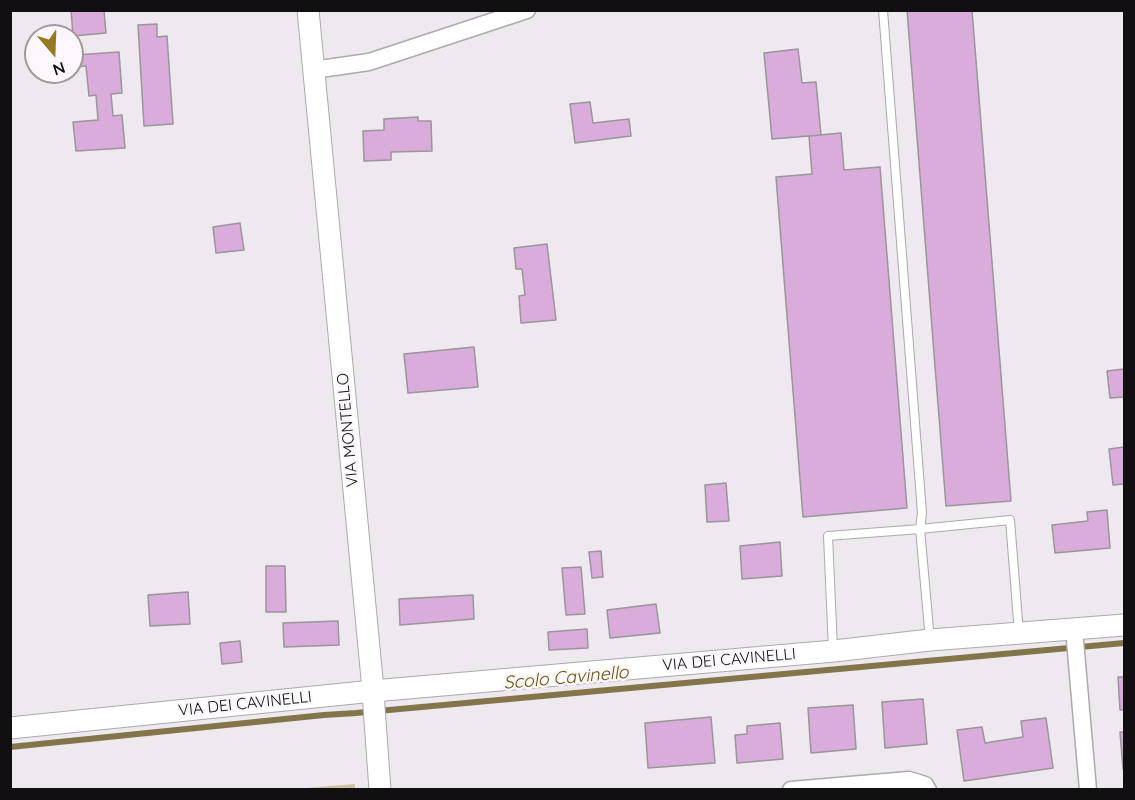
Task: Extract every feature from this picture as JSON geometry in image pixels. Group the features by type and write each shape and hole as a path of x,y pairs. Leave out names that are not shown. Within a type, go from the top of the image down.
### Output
{"street":[{"name":"VIA MONTELLO","path":"308,10 380,789"},
{"path":"313,70 369,62 527,10"},
{"name":"VIA DEI CAVINELLI","path":"10,728 374,706 930,640 1019,633 1074,635 1125,625"},
{"path":"1074,635 1088,789"},
{"path":"791,789 909,780 925,785 928,789"}],"lane":[{"path":"883,10 930,640"},
{"path":"834,651 828,536 1010,520 1019,633"}],"shaded area":[{"path":"355,784 355,789 293,789"}],"building":[{"path":"71,10 104,10 106,33 84,35 84,24 72,24"},
{"path":"907,10 972,10 1011,501 946,506"},
{"path":"157,24 157,37 167,36 173,124 144,126 138,25"},
{"path":"798,49 802,83 816,82 821,135 772,139 764,53"},
{"path":"119,52 122,93 111,94 113,116 122,115 125,148 76,151 73,122 98,120 96,95 89,96 84,54"},
{"path":"590,102 593,123 629,119 631,136 575,143 570,104"},
{"path":"418,117 418,121 431,121 432,151 391,152 391,160 364,161 363,131 384,130 384,119"},
{"path":"841,133 844,170 880,167 907,508 803,517 776,177 812,174 809,136"},
{"path":"240,223 244,250 216,253 213,227"},
{"path":"547,244 556,320 521,323 519,296 525,295 522,269 516,269 514,248"},
{"path":"474,347 478,387 408,393 404,354"},
{"path":"1124,369 1124,397 1110,398 1107,371"},
{"path":"1124,447 1124,484 1113,485 1109,449"},
{"path":"726,483 729,521 707,522 705,485"},
{"path":"1107,510 1110,548 1055,553 1052,525 1088,521 1087,512"},
{"path":"780,542 782,576 742,579 740,546"},
{"path":"601,551 603,577 592,578 589,552"},
{"path":"266,566 285,566 286,612 266,612"},
{"path":"581,567 585,614 566,615 562,568"},
{"path":"188,592 190,624 150,626 148,595"},
{"path":"473,595 474,619 400,625 399,599"},
{"path":"656,604 660,633 610,638 607,610"},
{"path":"338,621 339,645 284,647 283,623"},
{"path":"587,629 588,648 549,650 548,632"},
{"path":"240,641 242,662 222,664 220,643"},
{"path":"1118,677 1124,677 1124,710 1120,710"},
{"path":"923,699 927,744 885,748 882,702"},
{"path":"853,705 856,749 811,753 808,708"},
{"path":"711,717 715,763 648,768 645,723"},
{"path":"1046,718 1053,768 964,781 957,730 982,727 985,743 1023,737 1021,721"},
{"path":"780,723 783,759 737,763 735,735 747,734 747,726"},
{"path":"1120,732 1124,732 1124,769 1123,769"}],"waterway":[{"name":"Scolo Cavinello","path":"10,747 324,715 1124,643"}]}
